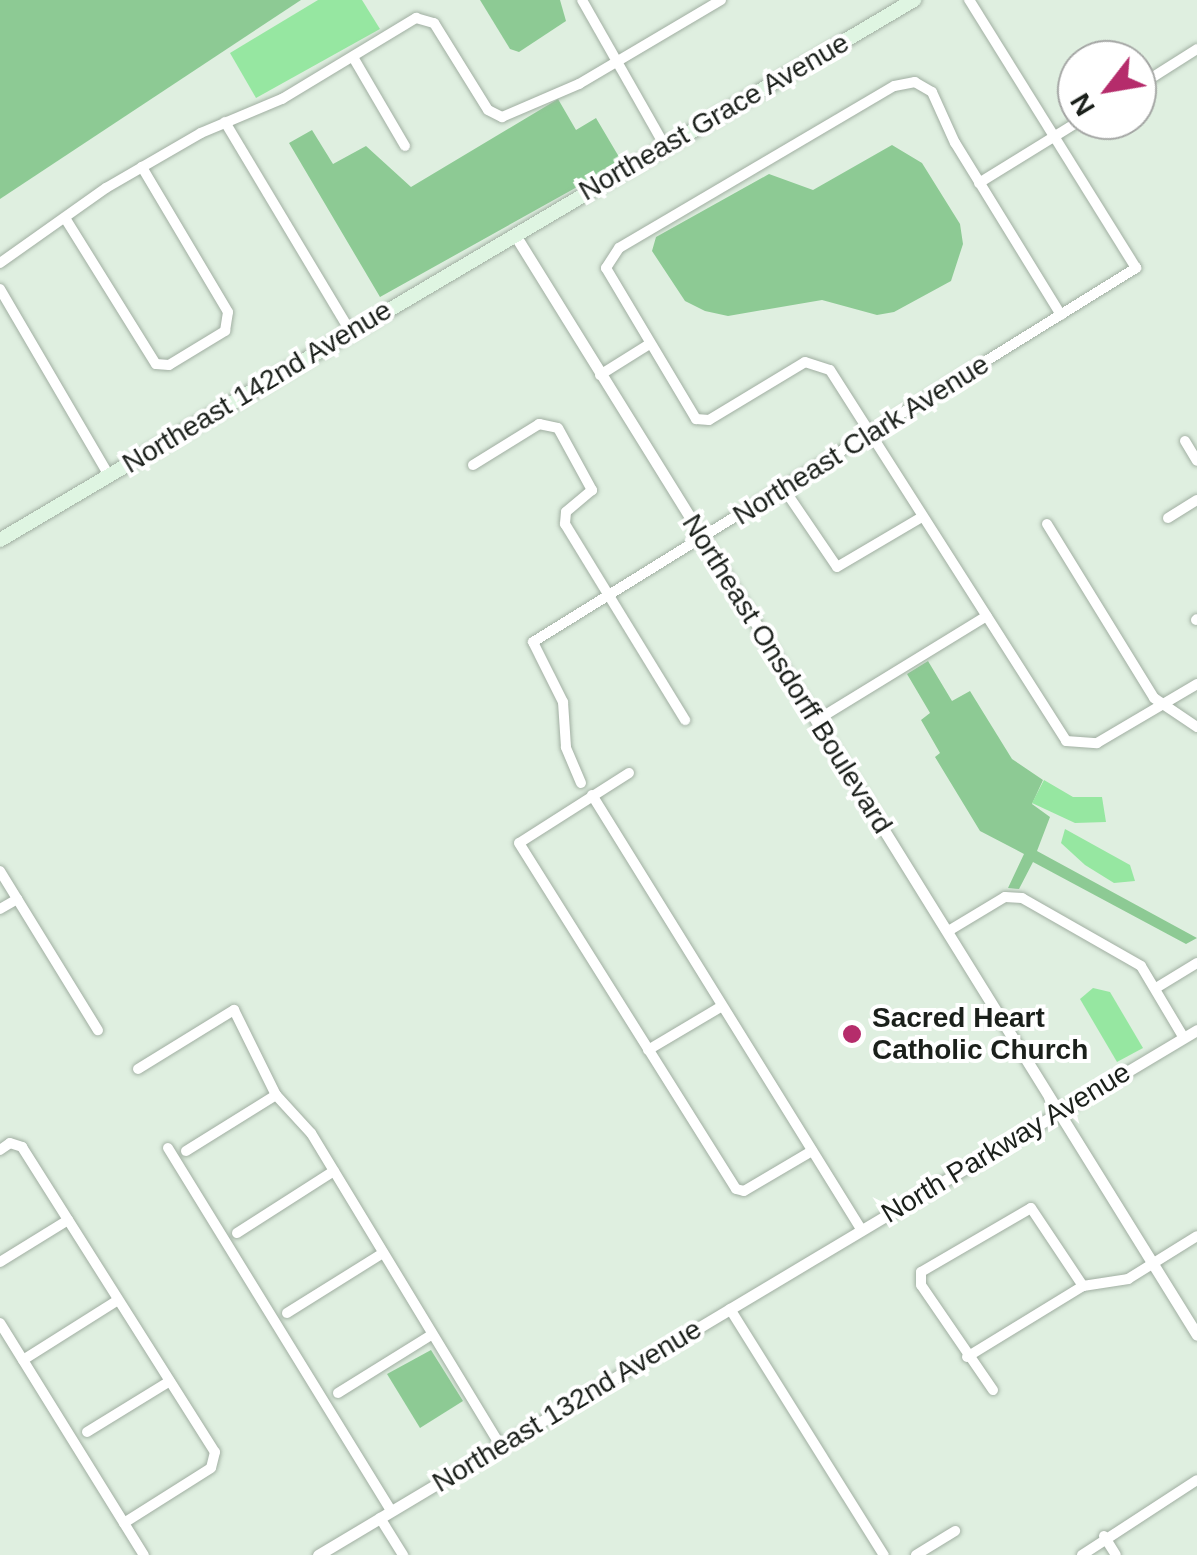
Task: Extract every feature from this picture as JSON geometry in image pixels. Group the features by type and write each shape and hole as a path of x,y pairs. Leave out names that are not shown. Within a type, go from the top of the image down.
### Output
{"main road":[{"name":"Northeast Grace Avenue","path":"514,235 914,0"},
{"name":"Northeast 142nd Avenue","path":"0,540 514,235"}],"street":[{"path":"582,0 665,146"},
{"path":"0,263 142,167 225,122 282,99 410,20 426,18 497,116 616,62 721,0"},
{"path":"968,0 1054,136"},
{"path":"1157,74 1197,49"},
{"path":"353,57 405,146"},
{"path":"1061,315 979,183 932,92 915,82 885,92 619,248 607,263 608,278 700,421 798,365 818,362 835,376 922,518 1070,743 1094,745 1197,684"},
{"path":"225,122 350,331"},
{"path":"979,183 1057,134"},
{"name":"Northeast Clark Avenue","path":"581,783 566,747 563,702 533,642 1136,268 1054,136"},
{"path":"66,218 159,365 230,323 142,167"},
{"name":"Northeast Onsdorff Boulevard","path":"514,235 702,540 822,717 955,927 1058,1114 1197,1335"},
{"path":"0,289 108,474"},
{"path":"600,375 648,345"},
{"path":"473,465 550,422 592,490 564,516 685,720"},
{"path":"1184,442 1197,461"},
{"path":"784,489 836,567 922,518"},
{"path":"1168,518 1197,500"},
{"path":"1047,524 1161,706 1197,727"},
{"path":"822,717 987,616"},
{"path":"630,772 518,840 739,1192 812,1151"},
{"path":"592,795 860,1229"},
{"path":"0,871 98,1030"},
{"path":"955,927 1005,897 1022,898 1132,959 1156,988 1184,1038"},
{"path":"0,909 16,899"},
{"path":"1156,988 1197,963"},
{"path":"648,1050 722,1006"},
{"path":"138,1069 234,1010 276,1095 334,1171 500,1445"},
{"name":"North Parkway Avenue","path":"816,1257 1197,1030"},
{"path":"186,1152 276,1095"},
{"path":"5,1146 22,1147 217,1462 124,1523"},
{"path":"168,1148 385,1514 403,1555"},
{"path":"237,1233 334,1171"},
{"path":"992,1390 968,1358 919,1275 1031,1208 1083,1286"},
{"path":"0,1262 68,1220"},
{"path":"968,1358 1083,1286 1118,1282 1197,1236"},
{"path":"286,1313 383,1253"},
{"name":"Northeast 132nd Avenue","path":"318,1555 816,1257"},
{"path":"23,1360 118,1300"},
{"path":"730,1309 884,1555"},
{"path":"0,1323 144,1555"},
{"path":"338,1393 430,1335"},
{"path":"88,1432 170,1381"},
{"path":"1082,1555 1104,1536 1197,1480"},
{"path":"916,1555 955,1531"},
{"path":"1104,1536 1116,1555"}],"shaded area":[{"path":"0,0 301,0 0,199"},
{"path":"318,0 362,0 380,29 256,98 230,53"},
{"path":"480,0 560,0 566,21 519,52 510,49"},
{"path":"558,99 576,130 596,118 622,162 380,297 289,143 312,130 333,164 366,146 411,187"},
{"path":"892,145 922,163 960,224 963,244 951,281 894,312 877,315 822,300 728,316 705,311 685,301 652,251 656,237 769,174 813,190"},
{"path":"928,661 952,701 970,691 1012,759 1043,780 1032,804 1050,817 1037,851 1197,938 1186,944 1033,862 1019,889 1008,888 1024,854 980,831 935,757 940,753 921,720 930,713 907,674"},
{"path":"1044,780 1073,797 1102,797 1106,822 1075,823 1032,803"},
{"path":"1065,829 1130,865 1135,881 1114,883 1085,865 1061,843"},
{"path":"1093,988 1110,992 1143,1048 1117,1062 1080,999"},
{"path":"431,1350 463,1401 420,1428 387,1374"}],"place":[{"name":"Sacred Heart Catholic Church","path":"852,1034"}]}
